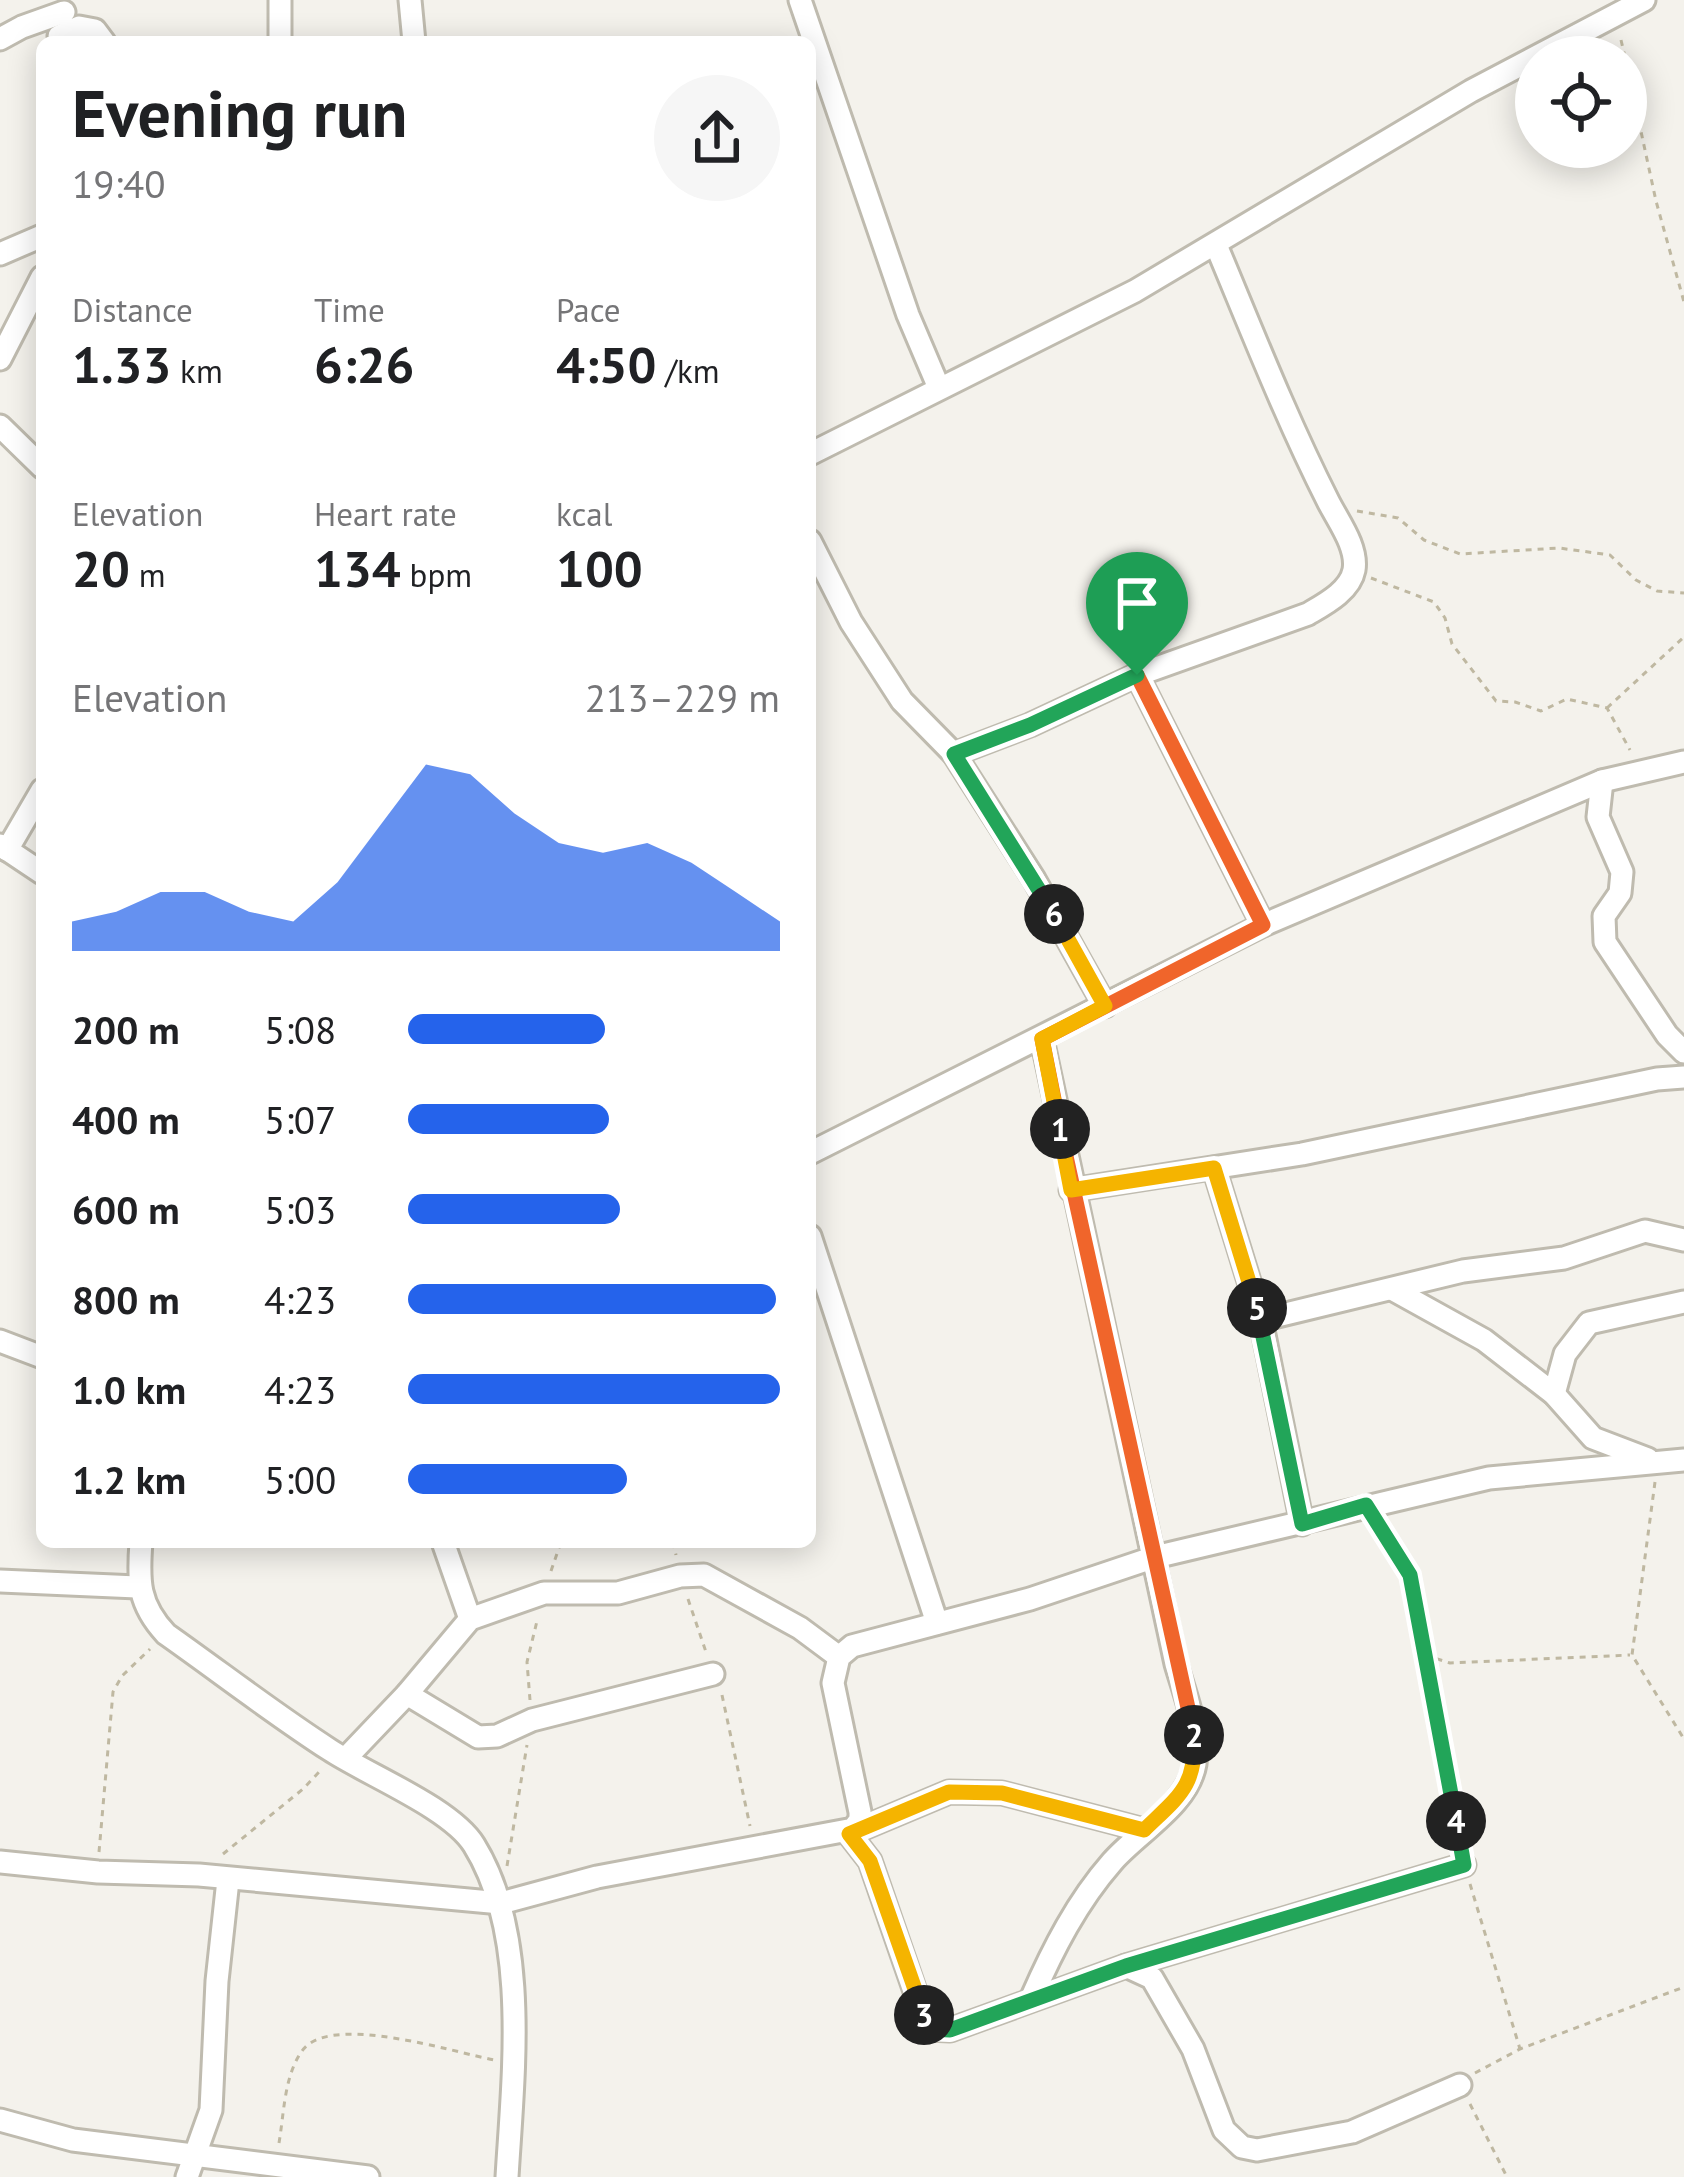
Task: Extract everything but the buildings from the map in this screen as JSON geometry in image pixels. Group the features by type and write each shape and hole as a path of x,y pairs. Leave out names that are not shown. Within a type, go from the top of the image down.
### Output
{"street":[{"path":"280,0 280,36"},
{"path":"410,0 413,36"},
{"path":"800,0 812,36"},
{"path":"816,451 1135,291 1471,91 1644,0"},
{"path":"59,36 65,6"},
{"path":"0,40 65,6"},
{"path":"63,36 79,27 95,30 100,36"},
{"path":"816,47 908,314 939,388"},
{"path":"0,254 36,239"},
{"path":"954,754 1137,675 1308,614 1349,581 1355,568 1351,546 1296,437 1216,245"},
{"path":"0,359 36,289"},
{"path":"0,426 36,461"},
{"path":"816,554 851,622 902,701 954,754 1034,879 1105,1006"},
{"path":"1137,675 1263,925"},
{"path":"816,1150 1263,925 1602,782 1684,761"},
{"path":"1602,782 1598,817 1622,872 1620,892 1604,916 1605,942 1667,1035 1684,1052"},
{"path":"36,799 3,848 36,870"},
{"path":"1033,1997 1058,1938 1112,1862 1188,1787 1196,1762 1192,1721 1071,1190 1042,1039"},
{"path":"1071,1190 1302,1154 1684,1077"},
{"path":"1214,1168 1261,1321 1302,1524"},
{"path":"1261,1321 1463,1271 1564,1258 1645,1231 1684,1240"},
{"path":"816,1254 937,1623"},
{"path":"1392,1289 1484,1340 1554,1394 1593,1438 1657,1463"},
{"path":"1554,1394 1565,1354 1589,1323 1684,1302"},
{"path":"0,1341 36,1355"},
{"path":"849,1834 860,1812 833,1683 839,1657 852,1646 1030,1599 1155,1558 1366,1505 1489,1478 1684,1460"},
{"path":"141,1548 137,1587 148,1615 166,1634 340,1756 454,1823 473,1843 501,1904 511,1980 513,2064 507,2177"},
{"path":"444,1548 470,1619"},
{"path":"340,1756 407,1694 470,1619 544,1593 618,1593 680,1576 704,1576 800,1628 839,1657"},
{"path":"0,1581 137,1587"},
{"path":"407,1694 478,1737 497,1736 532,1720 713,1674"},
{"path":"849,1834 949,1792 1002,1793 1144,1830"},
{"path":"0,1862 501,1904 597,1877 848,1830 870,1861 928,2029 950,2030 1126,1966 1464,1865"},
{"path":"191,2167 212,2110 217,1981 228,1880"},
{"path":"1126,1966 1152,1978 1192,2050 1224,2130 1242,2147 1257,2150 1352,2132 1460,2085"},
{"path":"0,2120 191,2167 276,2165 368,2177"}],"path":[{"path":"1647,159 1684,302"},
{"path":"1331,506 1398,518 1424,540 1460,554 1559,548 1610,555 1636,580 1658,591 1684,593"},
{"path":"1355,568 1382,585 1435,602 1452,644 1496,701 1515,702 1540,712 1567,700 1607,708"},
{"path":"1607,708 1684,637"},
{"path":"1607,708 1641,772"},
{"path":"1657,1463 1632,1655 1684,1739"},
{"path":"1366,1505 1410,1575 1464,1865 1520,2049"},
{"path":"544,1593 559,1548"},
{"path":"680,1576 728,1710 754,1845"},
{"path":"98,1872 113,1692 122,1676 166,1634"},
{"path":"1426,1655 1450,1663 1632,1655"},
{"path":"199,1876 340,1756"},
{"path":"1507,2177 1460,2085 1520,2049 1684,1987"},
{"path":"276,2165 291,2075 303,2049 314,2039 352,2031 513,2064"}],"route":[{"path":"1137,675 954,754 1034,879 1105,1006 1042,1039 1071,1190 1214,1168 1261,1321 1302,1524 1366,1505 1410,1575 1464,1865 1126,1966 950,2030 928,2029 870,1861 849,1834 949,1792 1002,1793 1144,1830 1188,1787 1196,1762 1192,1721 1071,1190 1042,1039 1263,925 1137,675"}]}
